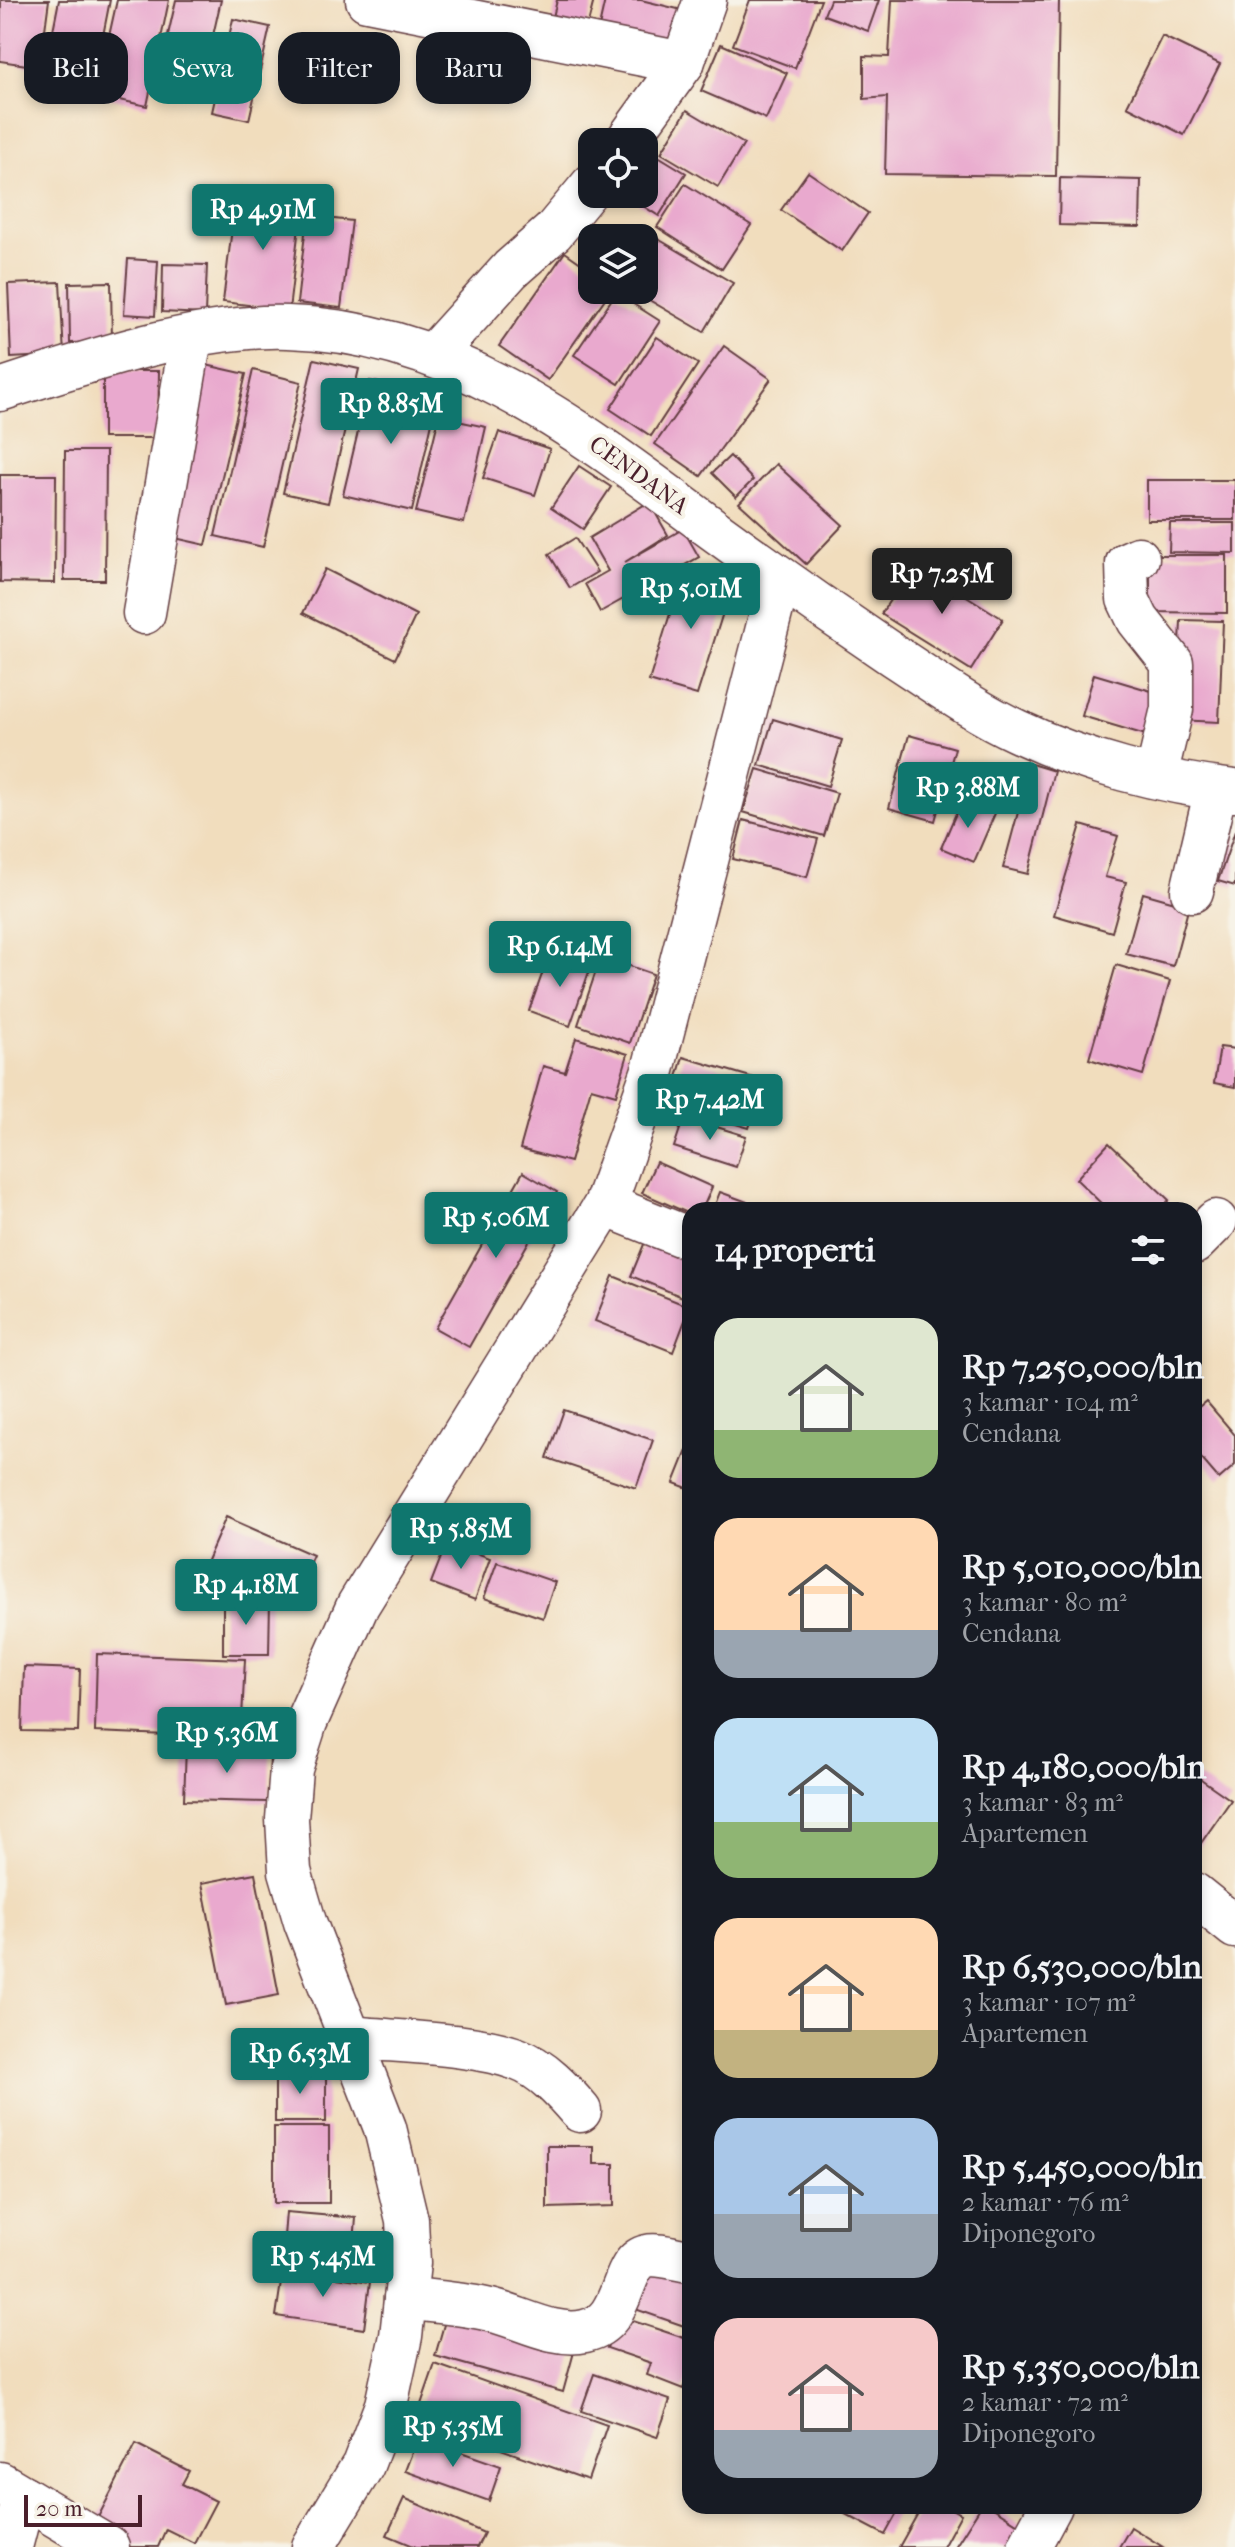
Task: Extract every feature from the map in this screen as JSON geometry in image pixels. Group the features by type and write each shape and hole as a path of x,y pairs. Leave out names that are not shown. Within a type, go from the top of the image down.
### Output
{"street":[{"path":"367,0 683,63"},
{"path":"636,128 683,63 705,0"},
{"path":"433,355 511,269 553,232 578,202"},
{"name":"CENDANA","path":"0,390 106,357 239,329 287,327 370,337 433,355 502,384 580,431 780,578 994,720 1054,746 1156,776 1225,790"},
{"path":"144,613 191,338"},
{"path":"1138,558 1127,563 1128,599 1138,620 1172,663 1174,687 1156,776"},
{"path":"313,2547 363,2465 386,2405 401,2336 409,2263 399,2177 385,2128 305,1922 290,1871 287,1819 291,1769 302,1734 358,1605 605,1205 653,1070 780,578"},
{"path":"1192,891 1225,790"},
{"path":"605,1205 682,1236"},
{"path":"1202,1900 1235,1927"},
{"path":"349,2037 456,2048 518,2059 561,2088 580,2111"},
{"path":"405,2298 488,2309 566,2333 585,2331 602,2325 618,2305 632,2265 647,2256 682,2260"},
{"path":"11,2547 12,2490 108,2547"},
{"path":"1029,2547 1047,2514"}],"building":[{"path":"1,0 49,0 45,32 24,32 24,65 0,61"},
{"path":"59,0 110,0 104,32 53,32"},
{"path":"117,0 169,0 162,32 144,32 144,104 147,106 128,102 128,32 110,32"},
{"path":"176,0 221,0 214,32 169,32"},
{"path":"557,0 594,0 585,35 551,26"},
{"path":"605,0 641,0 682,10 673,49 598,31"},
{"path":"750,0 821,0 795,68 733,45"},
{"path":"830,0 879,0 868,31 824,15"},
{"path":"892,0 1059,0 1056,176 885,174 887,97 864,99 864,56 889,57"},
{"path":"233,19 270,27 262,62 262,32 230,32"},
{"path":"1162,36 1220,64 1184,135 1127,106"},
{"path":"721,44 787,73 766,119 701,91"},
{"path":"214,104 253,104 249,120 212,112"},
{"path":"687,110 744,144 718,187 661,153"},
{"path":"658,156 686,173 659,216 646,208 658,208"},
{"path":"808,172 868,213 842,251 781,210"},
{"path":"1060,178 1141,180 1140,227 1059,225"},
{"path":"685,184 751,225 722,269 658,225"},
{"path":"236,195 302,202 289,310 223,302"},
{"path":"307,216 352,221 341,308 297,303"},
{"path":"658,239 733,283 704,332 656,304"},
{"path":"565,252 578,261 578,304 601,304 548,380 499,346"},
{"path":"128,259 158,261 155,316 124,314"},
{"path":"163,264 207,265 205,314 162,312"},
{"path":"60,282 64,355 11,358 8,284"},
{"path":"111,282 112,342 70,343 69,283"},
{"path":"609,304 633,304 660,321 619,384 574,355"},
{"path":"657,337 698,364 651,436 610,409"},
{"path":"724,346 771,379 701,476 655,444"},
{"path":"314,359 359,369 328,503 283,493"},
{"path":"206,365 246,374 206,545 166,536"},
{"path":"253,370 301,382 263,547 215,536"},
{"path":"103,371 159,371 158,438 103,438"},
{"path":"370,381 438,396 412,511 343,495"},
{"path":"439,417 486,427 464,523 416,512"},
{"path":"499,432 550,449 535,495 483,478"},
{"path":"65,451 106,451 105,580 64,580"},
{"path":"730,456 753,480 736,497 712,473"},
{"path":"776,464 843,525 806,564 739,503"},
{"path":"579,466 611,487 583,529 551,508"},
{"path":"0,475 56,475 55,583 0,582"},
{"path":"1147,480 1235,480 1235,520 1147,520"},
{"path":"649,502 668,535 625,562 683,529 699,557 600,612 585,584 608,571 589,538"},
{"path":"1170,523 1235,523 1235,553 1169,552"},
{"path":"575,538 597,572 570,588 549,554"},
{"path":"1150,555 1227,555 1227,613 1150,612"},
{"path":"914,563 1003,619 971,670 881,614"},
{"path":"685,566 733,581 697,695 649,681"},
{"path":"325,569 416,615 395,659 303,613"},
{"path":"1181,620 1223,621 1219,722 1177,720"},
{"path":"1094,674 1168,696 1156,738 1082,716"},
{"path":"773,719 842,740 828,786 759,765"},
{"path":"909,735 955,748 935,821 889,808"},
{"path":"1031,764 1054,771 1028,874 1003,868"},
{"path":"757,769 837,793 824,836 743,812"},
{"path":"963,797 996,811 974,862 941,848"},
{"path":"743,820 818,839 807,877 733,859"},
{"path":"1081,825 1118,836 1105,877 1126,882 1112,932 1054,915"},
{"path":"1235,831 1235,886 1218,881"},
{"path":"1143,893 1189,906 1173,966 1126,954"},
{"path":"550,952 591,966 570,1026 529,1011"},
{"path":"601,956 653,974 630,1043 578,1025"},
{"path":"1116,965 1170,981 1143,1075 1089,1059"},
{"path":"576,1038 628,1054 616,1095 591,1088 570,1162 520,1149 543,1066 565,1072"},
{"path":"1220,1047 1235,1049 1235,1087 1214,1083"},
{"path":"683,1057 764,1081 749,1128 669,1104"},
{"path":"684,1117 746,1136 736,1167 674,1147"},
{"path":"1109,1143 1169,1200 1100,1202 1076,1179"},
{"path":"656,1162 712,1187 705,1202 682,1202 682,1210 642,1193"},
{"path":"523,1172 557,1192 469,1347 435,1328"},
{"path":"720,1192 747,1202 716,1202"},
{"path":"649,1232 682,1246 682,1297 631,1276"},
{"path":"613,1276 682,1304 682,1328 673,1352 595,1321"},
{"path":"1206,1401 1235,1435 1235,1465 1219,1479 1202,1459 1202,1404"},
{"path":"564,1410 653,1440 636,1488 547,1458"},
{"path":"682,1463 682,1486 674,1483"},
{"path":"226,1517 313,1555 291,1603 205,1565"},
{"path":"447,1542 490,1558 475,1600 431,1583"},
{"path":"497,1562 555,1582 543,1618 484,1598"},
{"path":"223,1599 270,1600 269,1654 223,1654"},
{"path":"97,1654 245,1659 241,1738 95,1732"},
{"path":"24,1667 80,1669 78,1732 22,1731"},
{"path":"186,1747 270,1749 269,1802 184,1800"},
{"path":"1202,1780 1231,1800 1202,1842"},
{"path":"255,1873 279,1995 226,2005 202,1883"},
{"path":"275,2069 326,2069 326,2122 275,2122"},
{"path":"274,2127 329,2127 329,2203 274,2203"},
{"path":"547,2146 593,2146 593,2164 614,2164 614,2206 547,2208"},
{"path":"286,2212 356,2218 352,2267 282,2261"},
{"path":"651,2267 682,2277 682,2325 635,2309"},
{"path":"283,2269 370,2282 364,2329 276,2316"},
{"path":"449,2307 577,2341 563,2392 435,2356"},
{"path":"618,2316 682,2337 682,2389 647,2375 651,2363 607,2348"},
{"path":"435,2364 607,2425 588,2480 416,2419"},
{"path":"594,2374 670,2400 657,2437 581,2411"},
{"path":"418,2437 501,2466 489,2501 405,2471"},
{"path":"136,2444 189,2471 182,2484 216,2501 194,2543 166,2529 158,2547 125,2547 128,2540 95,2523"},
{"path":"404,2498 484,2533 477,2547 416,2547 387,2535"},
{"path":"845,2514 897,2514 885,2535"},
{"path":"918,2514 961,2514 943,2547 899,2547"},
{"path":"976,2514 1003,2514 1031,2532 1021,2547 955,2547"},
{"path":"1131,2527 1163,2547 1119,2547"}]}
